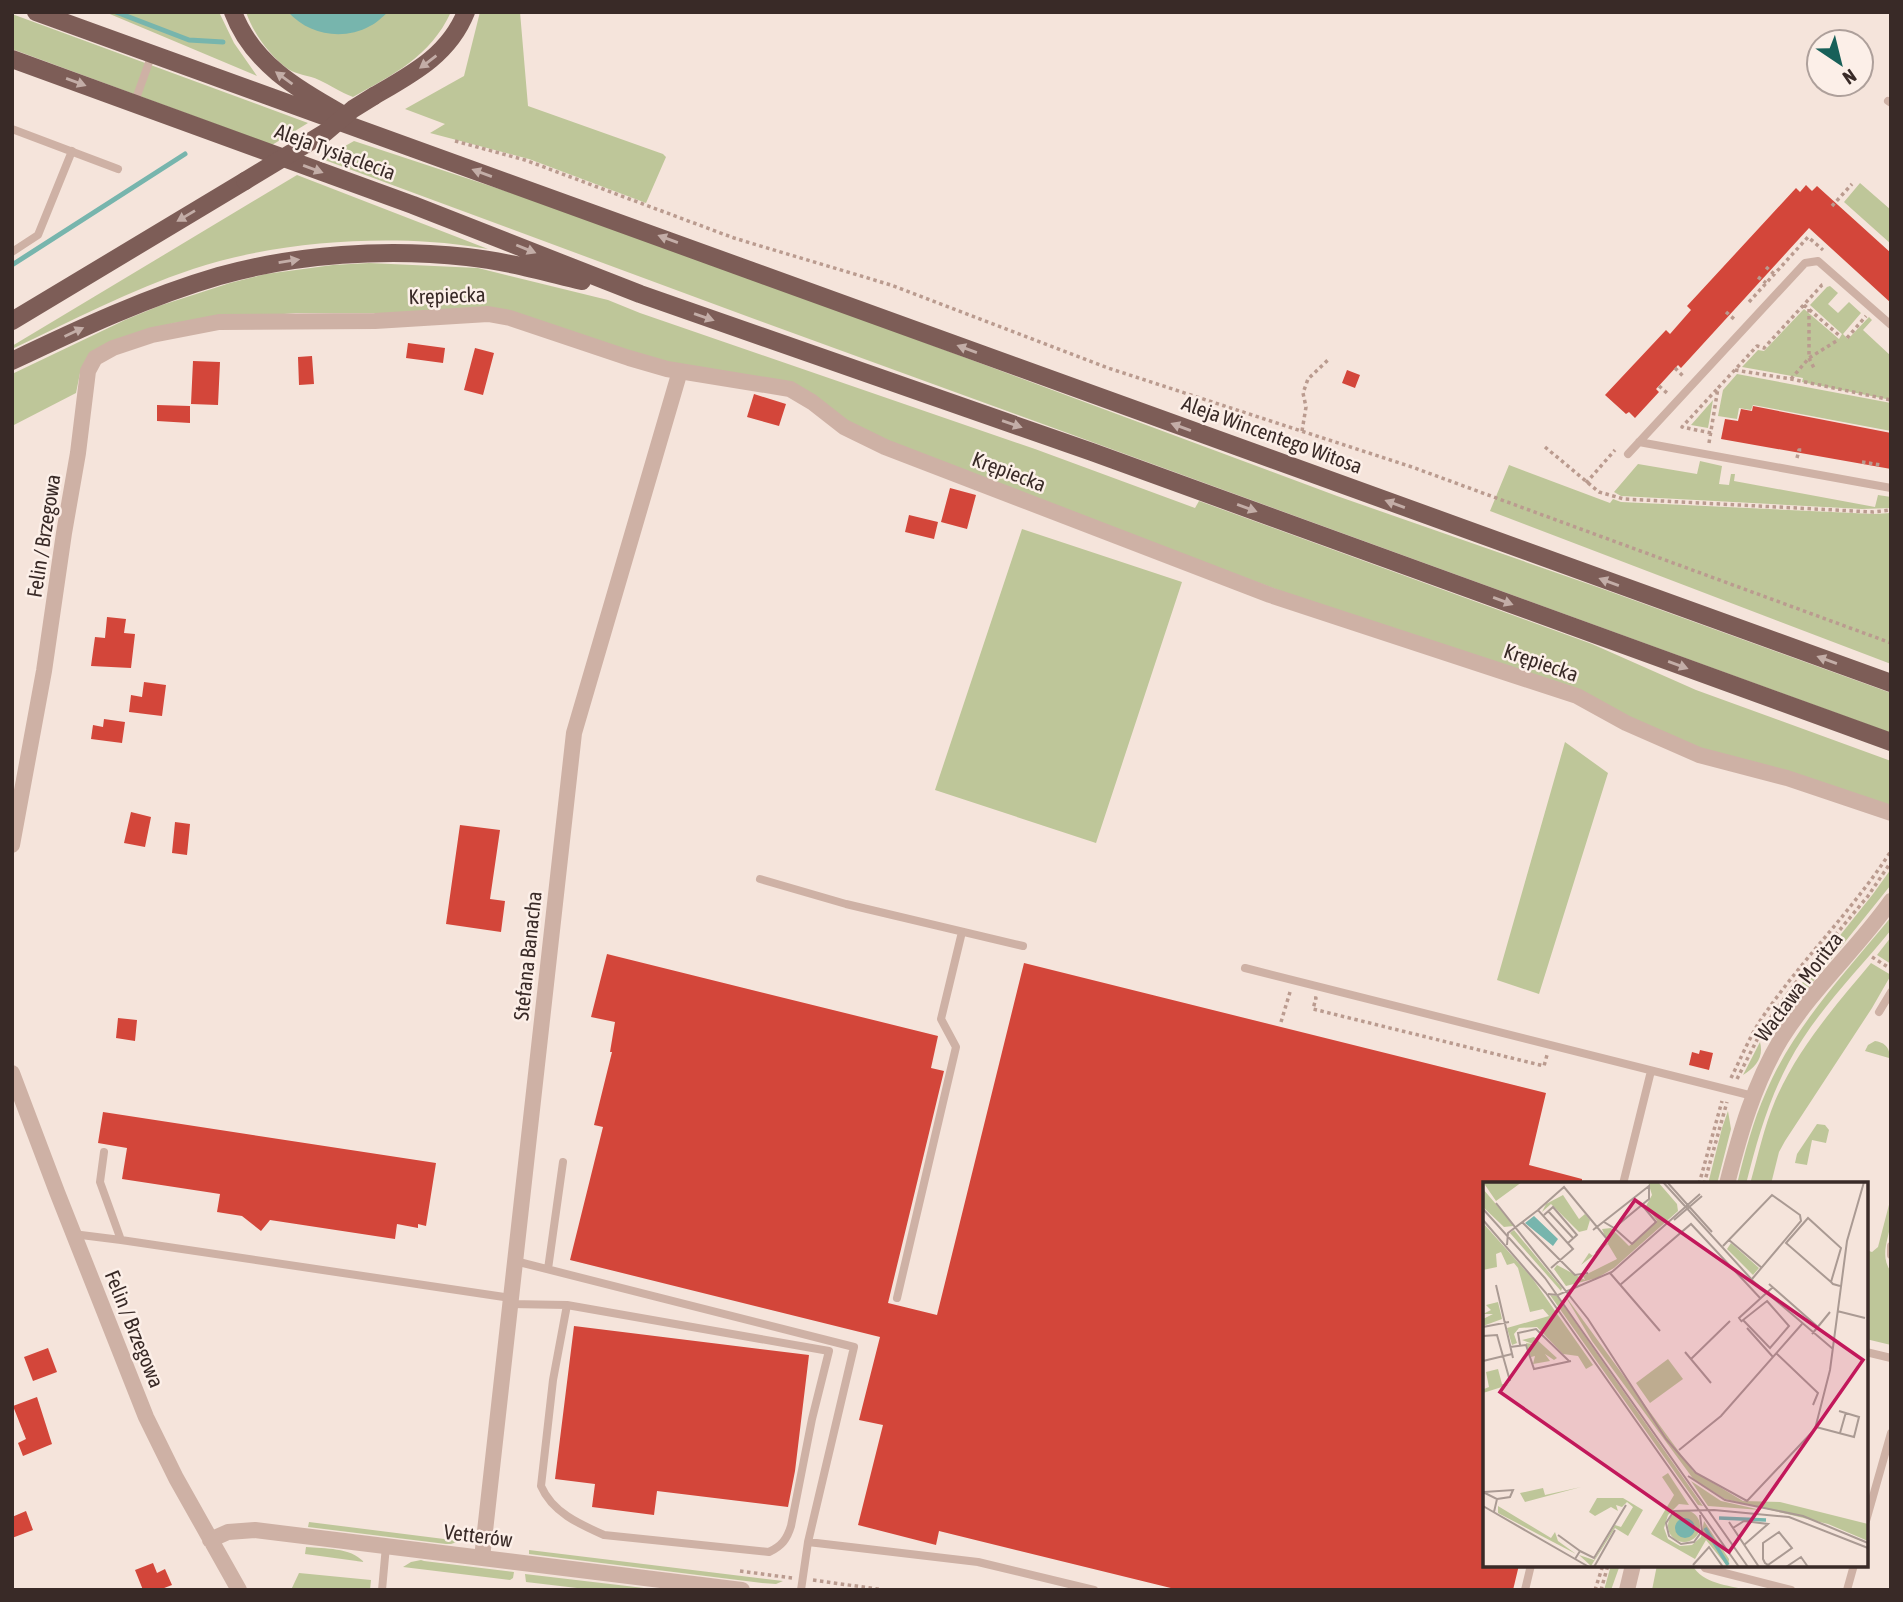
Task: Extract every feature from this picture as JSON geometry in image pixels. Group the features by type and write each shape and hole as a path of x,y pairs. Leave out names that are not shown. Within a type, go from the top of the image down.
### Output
{"main road":[{"name":"Aleja Tysiąclecia","path":"36,12 639,229"},
{"path":"233,12 240,30 256,53 280,75 312,97 385,138"},
{"path":"12,321 326,132 353,109 412,74 450,41 466,12"},
{"name":"Aleja Tysiąclecia","path":"12,59 413,205 640,294"},
{"name":"Aleja Wincentego Witosa","path":"639,229 1891,683"},
{"path":"12,361 117,313 188,286 257,267 339,255 465,257 499,261 640,294 1092,452 1891,742"}],"street":[{"name":"Krępiecka","path":"95,358 152,335 219,322 374,321 488,314 510,318 629,358 680,371 790,389 844,426 885,447 1270,595 1577,696 1626,723 1699,755 1787,778 1891,813"},
{"name":"Felin / Brzegowa","path":"12,845 44,671 89,371 95,358"},
{"name":"Stefana Banacha","path":"482,1558 574,733 680,371"},
{"name":"Wacława Moritza","path":"1728,1182 1753,1096 1782,1038 1891,901"},
{"name":"Felin / Brzegowa","path":"12,1073 146,1417 176,1478 239,1590"},
{"name":"Vetterów","path":"210,1540 228,1532 247,1529 742,1590"},
{"path":"1627,1587 1632,1567"}],"lane":[{"path":"134,104 152,54"},
{"path":"12,129 118,169"},
{"path":"12,252 37,235 72,151"},
{"path":"1628,454 1805,263 1818,261 1891,325"},
{"path":"1639,442 1891,488"},
{"path":"760,879 846,904 1023,946"},
{"path":"897,1298 957,1047 941,1019 962,932"},
{"path":"1245,968 1753,1096"},
{"path":"1879,1012 1891,992"},
{"path":"1623,1182 1651,1071"},
{"path":"104,1152 100,1182 121,1240"},
{"path":"548,1269 563,1162"},
{"path":"73,1234 511,1301 567,1305 829,1351 812,1419 792,1526 780,1548 769,1552 604,1535 579,1523 546,1498 541,1486 553,1380 567,1305"},
{"path":"1891,1246 1891,1255"},
{"path":"515,1261 854,1348 808,1542 801,1590"},
{"path":"1868,1352 1891,1358"},
{"path":"1868,1514 1891,1433"},
{"path":"808,1542 978,1562 1094,1590"},
{"path":"382,1590 386,1546"},
{"path":"1525,1590 1531,1567"},
{"path":"1704,1567 1791,1590"},
{"path":"1847,1590 1853,1567"}],"path":[{"path":"455,141 525,160 734,238 891,285 1108,368 1412,467 1891,643"},
{"path":"1832,206 1852,184"},
{"path":"1808,237 1810,230"},
{"path":"1766,267 1774,274"},
{"path":"1758,277 1766,283"},
{"path":"1711,433 1682,428 1757,346 1764,348 1822,285 1832,285"},
{"path":"1791,379 1809,358 1840,338 1804,305"},
{"path":"1809,309 1809,358 1814,368"},
{"path":"1726,312 1734,319"},
{"path":"1847,338 1866,316"},
{"path":"1302,430 1306,407 1303,393 1308,379 1330,358"},
{"path":"1675,368 1683,376"},
{"path":"1735,370 1891,400"},
{"path":"1659,386 1667,393"},
{"path":"1709,446 1718,388"},
{"path":"1545,447 1599,492 1624,499 1848,511 1891,510"},
{"path":"1797,462 1799,450 1802,450"},
{"path":"1862,462 1881,466"},
{"path":"1700,1182 1725,1090 1758,1026 1793,978 1860,897 1891,851"},
{"path":"1872,957 1891,969"},
{"path":"1281,1022 1289,992 1298,994"},
{"path":"1307,996 1316,998 1313,1009 1544,1066 1550,1045"},
{"path":"1595,1590 1601,1567"},
{"path":"1601,1590 1607,1567"}],"green space":[{"path":"105,12 219,12 234,43 257,76"},
{"path":"246,12 451,12 422,53 353,97 315,78 288,69 263,44"},
{"path":"480,12 520,12 528,106 666,157 646,203 529,159 430,133 445,124 405,109 464,76"},
{"path":"12,14 308,123 272,145 12,49"},
{"path":"354,141 521,196 870,322 1337,496 1891,693 1891,733 322,159"},
{"path":"297,175 488,249 437,242 371,241 310,245 250,254 193,269 146,286 12,349 12,346"},
{"path":"1860,183 1891,210 1891,244 1844,202"},
{"path":"369,263 478,268 608,300 1035,449 1195,508 1199,501 1592,644 1696,690 1891,761 1891,808 1708,751 872,438 803,391 684,367 516,314 296,313 174,323 120,340 80,373 76,393 12,426 12,374 125,320 159,306 266,274"},
{"path":"1830,286 1838,293 1828,304 1838,313 1849,302 1861,313 1843,334 1848,339 1869,317 1872,320 1863,330 1891,356 1891,400 1802,382 1803,378 1742,367 1758,350 1764,351 1804,309 1839,339 1842,334 1810,305"},
{"path":"1737,374 1891,403 1891,431 1753,405 1751,410 1739,408 1737,419 1718,416 1723,390"},
{"path":"1713,400 1708,428 1691,425"},
{"path":"1700,461 1722,466 1719,484 1729,485 1731,474 1735,474 1734,481 1875,507 1878,495 1891,497 1891,508 1862,509 1621,496 1614,492 1638,464 1697,474"},
{"path":"1509,465 1610,503 1613,499 1621,502 1891,513 1891,664 1490,511"},
{"path":"1022,529 1182,582 1096,843 935,790"},
{"path":"1565,742 1608,773 1539,994 1497,980"},
{"path":"1891,869 1890,886 1791,1009 1775,1017 1873,894"},
{"path":"1891,917 1891,930 1823,1010 1799,1044 1769,1106 1747,1182 1738,1182 1746,1148 1766,1092 1791,1045 1822,1000"},
{"path":"1891,937 1891,964 1877,955"},
{"path":"1871,963 1891,975 1785,1141 1779,1152 1772,1182 1751,1182 1768,1121 1784,1082 1818,1028"},
{"path":"1875,1041 1886,1046 1889,1058 1865,1051 1868,1045"},
{"path":"1760,1042 1758,1061 1743,1075"},
{"path":"1728,1111 1731,1129 1718,1182 1708,1182"},
{"path":"1817,1124 1825,1125 1829,1130 1826,1143 1812,1140 1807,1165 1795,1163 1797,1154"},
{"path":"1891,1197 1891,1221 1885,1253 1891,1272 1891,1345 1868,1339 1868,1251 1872,1252 1878,1247"},
{"path":"309,1522 460,1541 446,1544 308,1527"},
{"path":"306,1547 345,1551 364,1562 305,1554"},
{"path":"529,1550 783,1581 776,1584 762,1583 529,1554"},
{"path":"421,1560 514,1572 510,1580 403,1567"},
{"path":"1610,1567 1619,1567 1611,1590 1604,1590"},
{"path":"1657,1567 1694,1567 1709,1580 1747,1590 1652,1590"},
{"path":"299,1573 371,1580 370,1590 291,1590"},
{"path":"525,1574 660,1590 594,1590 526,1582"}],"water":[{"path":"288,12 388,12 360,31 338,34 306,26"}],"building":[{"path":"1806,185 1812,191 1817,186 1891,253 1891,303 1809,228 1681,368 1678,365 1656,389 1659,392 1635,418 1629,412 1626,414 1605,395 1666,330 1670,334 1691,310 1687,306 1796,188 1800,192"},
{"path":"408,343 445,348 443,363 406,358"},
{"path":"475,348 494,353 483,395 464,390"},
{"path":"312,356 314,384 299,385 298,357"},
{"path":"193,361 220,362 218,405 191,404"},
{"path":"1347,370 1360,375 1355,388 1342,383"},
{"path":"754,394 786,404 779,426 747,417"},
{"path":"157,405 190,406 190,423 157,421"},
{"path":"1753,406 1891,433 1891,469 1721,439 1725,419 1738,421 1741,409 1752,411"},
{"path":"950,488 976,495 967,529 941,522"},
{"path":"909,515 938,522 934,539 905,532"},
{"path":"107,617 126,619 124,633 135,634 131,668 91,666 95,637 105,638"},
{"path":"144,682 166,685 162,716 129,712 131,695 142,697"},
{"path":"104,719 125,722 122,743 91,739 93,725 103,727"},
{"path":"131,812 151,817 145,847 124,843"},
{"path":"175,822 190,824 187,855 172,853"},
{"path":"460,825 500,830 490,899 505,901 501,932 446,924"},
{"path":"607,954 938,1036 931,1068 944,1071 888,1303 937,1315 1024,963 1546,1093 1529,1165 1582,1179 1582,1182 1483,1182 1483,1567 1519,1567 1513,1590 1179,1590 939,1531 936,1545 858,1525 883,1425 859,1420 880,1337 570,1260 603,1127 594,1125 612,1052 615,1022 591,1017"},
{"path":"118,1018 137,1020 135,1041 116,1038"},
{"path":"1700,1050 1713,1053 1709,1070 1689,1065 1692,1052 1699,1054"},
{"path":"103,1112 436,1163 426,1226 418,1224 418,1228 397,1224 395,1239 270,1220 261,1231 242,1216 217,1212 220,1194 122,1179 127,1148 98,1143"},
{"path":"574,1326 809,1355 788,1507 657,1491 654,1515 592,1507 595,1484 555,1479"},
{"path":"48,1348 57,1372 33,1381 24,1357"},
{"path":"37,1397 52,1444 23,1456 18,1443 26,1439 13,1406"},
{"path":"26,1511 33,1530 12,1538 12,1517"},
{"path":"153,1563 157,1573 165,1569 172,1585 159,1590 143,1590 135,1570"}],"waterway":[{"path":"116,12 189,40 223,42"},
{"path":"12,265 185,154"}]}
